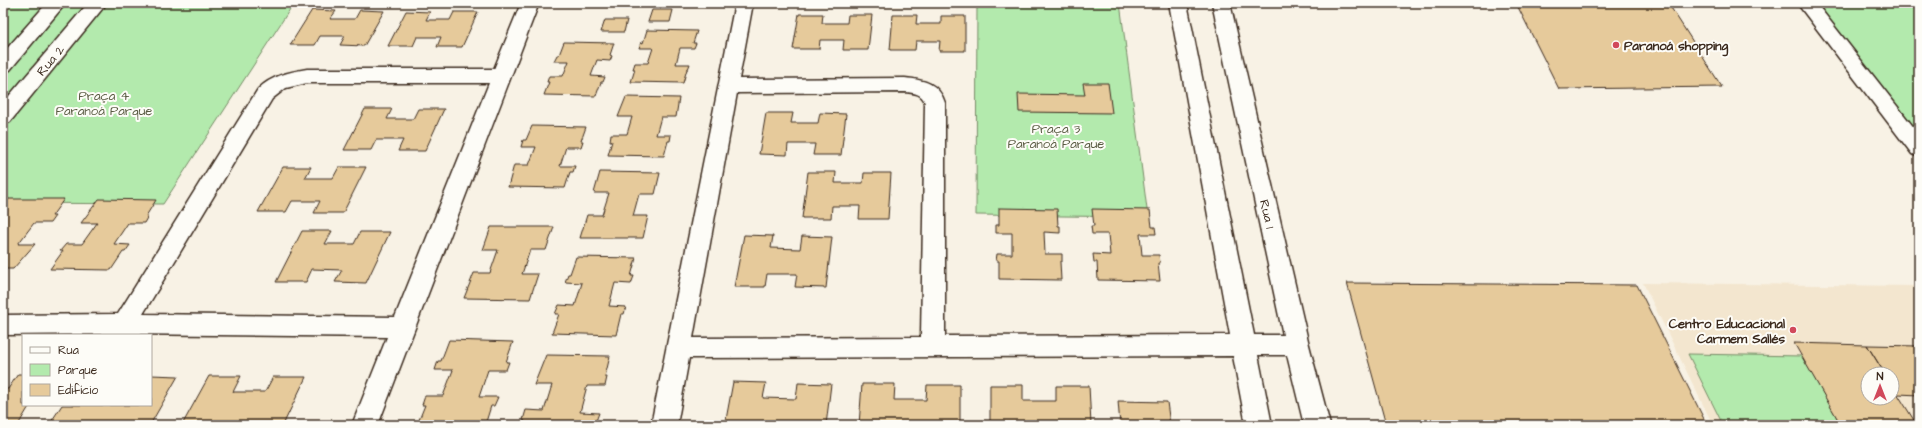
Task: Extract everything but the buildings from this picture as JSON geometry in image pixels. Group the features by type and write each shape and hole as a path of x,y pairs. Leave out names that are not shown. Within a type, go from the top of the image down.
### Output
{"street":[{"path":"3,65 57,3"},
{"name":"Rua 2","path":"3,117 98,3"},
{"path":"365,425 530,3"},
{"path":"664,425 744,3"},
{"path":"1178,3 1259,425"},
{"name":"Rua 1","path":"1221,3 1297,345 1317,425"},
{"path":"1806,3 1919,149"},
{"path":"125,324 265,94 272,86 293,77 306,76 502,76"},
{"path":"728,86 918,86 928,89 934,95 933,348"},
{"path":"3,325 125,324 403,327"},
{"path":"679,348 933,348 1244,344 1297,345"}],"shaded area":[{"name":"Centro Educacional Carmem Sallés","path":"1643,283 1919,286 1919,425 1713,425"}],"green space":[{"name":"Praça 4 Paranoá Parque","path":"3,3 294,3 163,204 3,203"},
{"name":"Praça 3 Paranoá Parque","path":"977,3 1120,3 1148,217 976,215"},
{"path":"1816,3 1919,3 1919,134"},
{"path":"1688,354 1802,356 1841,425 1723,425"}],"place":[{"name":"Paranoá shopping","path":"1616,45"},
{"name":"Centro Educacional Carmem Sallés","path":"1793,330"}]}
